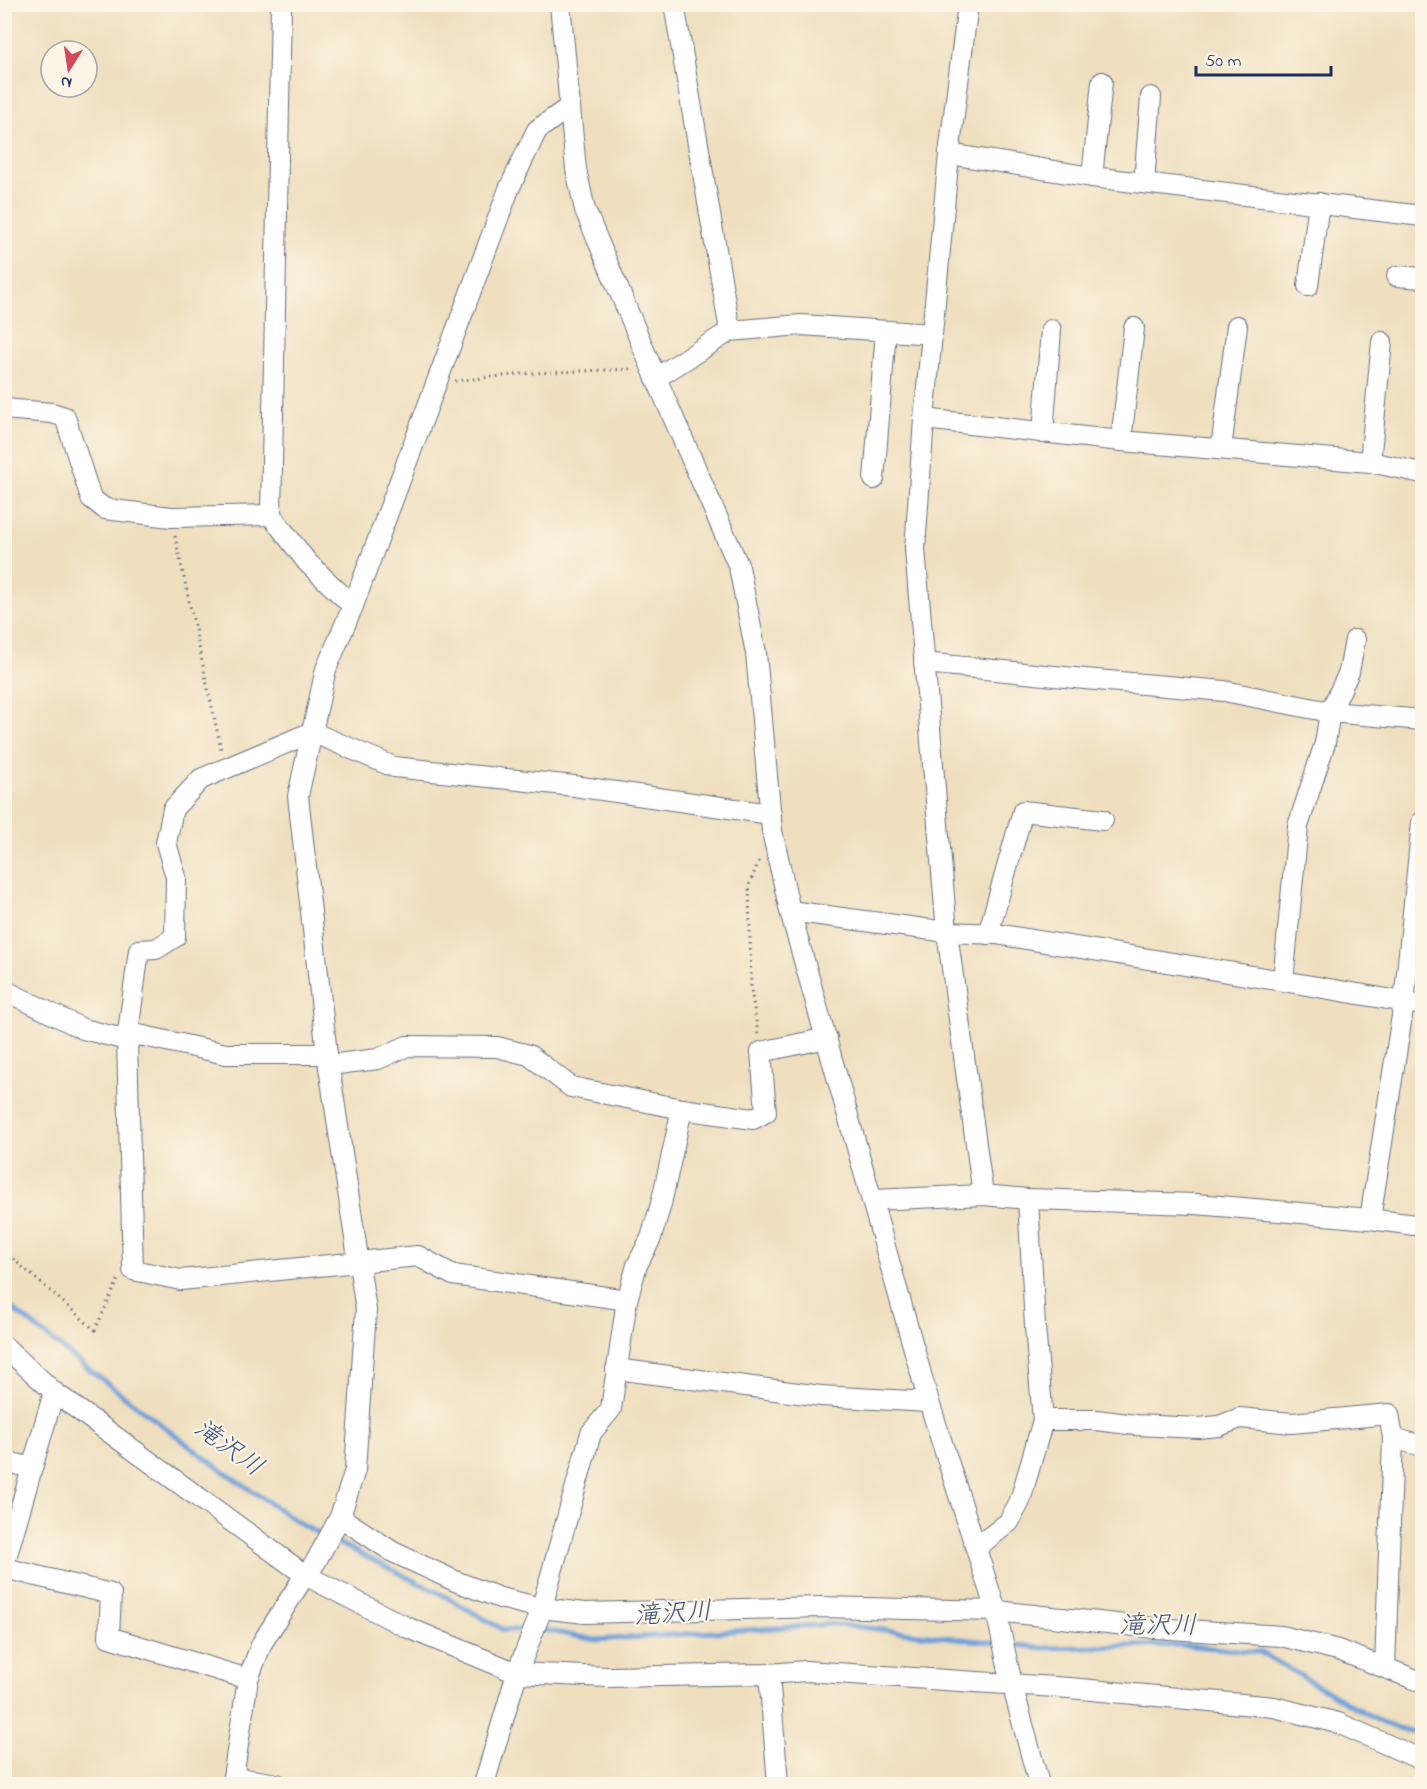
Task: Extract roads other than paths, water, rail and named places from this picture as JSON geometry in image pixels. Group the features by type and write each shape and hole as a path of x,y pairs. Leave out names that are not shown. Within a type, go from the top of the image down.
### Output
{"street":[{"path":"282,4 271,515 307,562 353,606"},
{"path":"560,4 576,169 585,210 739,567 756,653 771,823 790,911 929,1402 996,1611 1012,1684 1040,1785"},
{"path":"674,4 730,331"},
{"path":"969,4 949,154 924,420 915,549 947,932 982,1195"},
{"path":"1092,177 1102,82"},
{"path":"1144,182 1151,97"},
{"path":"277,1785 233,1780 248,1679 262,1643 310,1569 337,1521 355,1470 366,1310 328,1060 298,796 326,669 353,606 509,189 537,130 569,107"},
{"path":"949,154 1092,177 1422,216"},
{"path":"1308,286 1319,203"},
{"path":"1397,276 1422,278"},
{"path":"654,373 730,331 801,325 932,334"},
{"path":"1221,449 1237,326"},
{"path":"1121,441 1134,328"},
{"path":"874,479 886,330"},
{"path":"1043,432 1051,330"},
{"path":"1370,462 1382,342"},
{"path":"4,409 52,413 65,417 91,498 105,509 171,517 271,515"},
{"path":"924,420 1121,441 1370,462 1422,473"},
{"path":"1283,981 1298,826 1325,743 1330,712 1349,672 1355,640"},
{"path":"924,663 1224,691 1330,712 1422,720"},
{"path":"627,1300 453,1275 418,1256 181,1280 133,1270 127,1040 139,950 156,949 175,937 176,877 166,843 173,809 201,779 312,732 394,767 574,786 771,823"},
{"path":"988,934 1023,811 1103,820"},
{"path":"1370,1219 1413,1004 1422,822"},
{"path":"790,911 947,932 988,934 1413,1004"},
{"path":"4,990 82,1029 127,1040 139,1035 226,1054 328,1060 378,1059 406,1046 497,1047 529,1055 571,1087 682,1109 753,1119 766,1112 762,1052 827,1038"},
{"path":"484,1785 517,1673 529,1647 541,1611 591,1433 611,1409 627,1300 637,1265 651,1238 661,1204 682,1109"},
{"path":"873,1200 982,1195 1028,1199 1196,1204 1370,1219 1422,1227"},
{"path":"977,1547 1009,1522 1020,1501 1043,1420 1028,1199"},
{"path":"4,1346 54,1392 310,1569 406,1627 517,1673 581,1677 769,1674 805,1671 1091,1689 1274,1707 1338,1724 1422,1760"},
{"path":"616,1369 821,1396 929,1402"},
{"path":"54,1392 4,1567 111,1594 109,1637 248,1679"},
{"path":"1043,1420 1096,1420 1136,1425 1199,1428 1219,1426 1240,1418 1292,1424 1389,1414 1393,1438 1385,1668"},
{"path":"1393,1438 1422,1446"},
{"path":"4,1461 32,1468"},
{"path":"337,1521 393,1552 455,1581 541,1611 585,1613 820,1607 996,1611 1154,1628 1281,1636 1338,1650 1422,1682"},
{"path":"769,1674 778,1785"}],"waterway":[{"name":"滝沢川","path":"4,1302 220,1469 302,1525 439,1593 504,1630 530,1630"},
{"name":"滝沢川","path":"539,1629 596,1640 833,1624 998,1643"},
{"name":"滝沢川","path":"1008,1644 1044,1648 1179,1645 1260,1652 1386,1725 1422,1734"}]}
